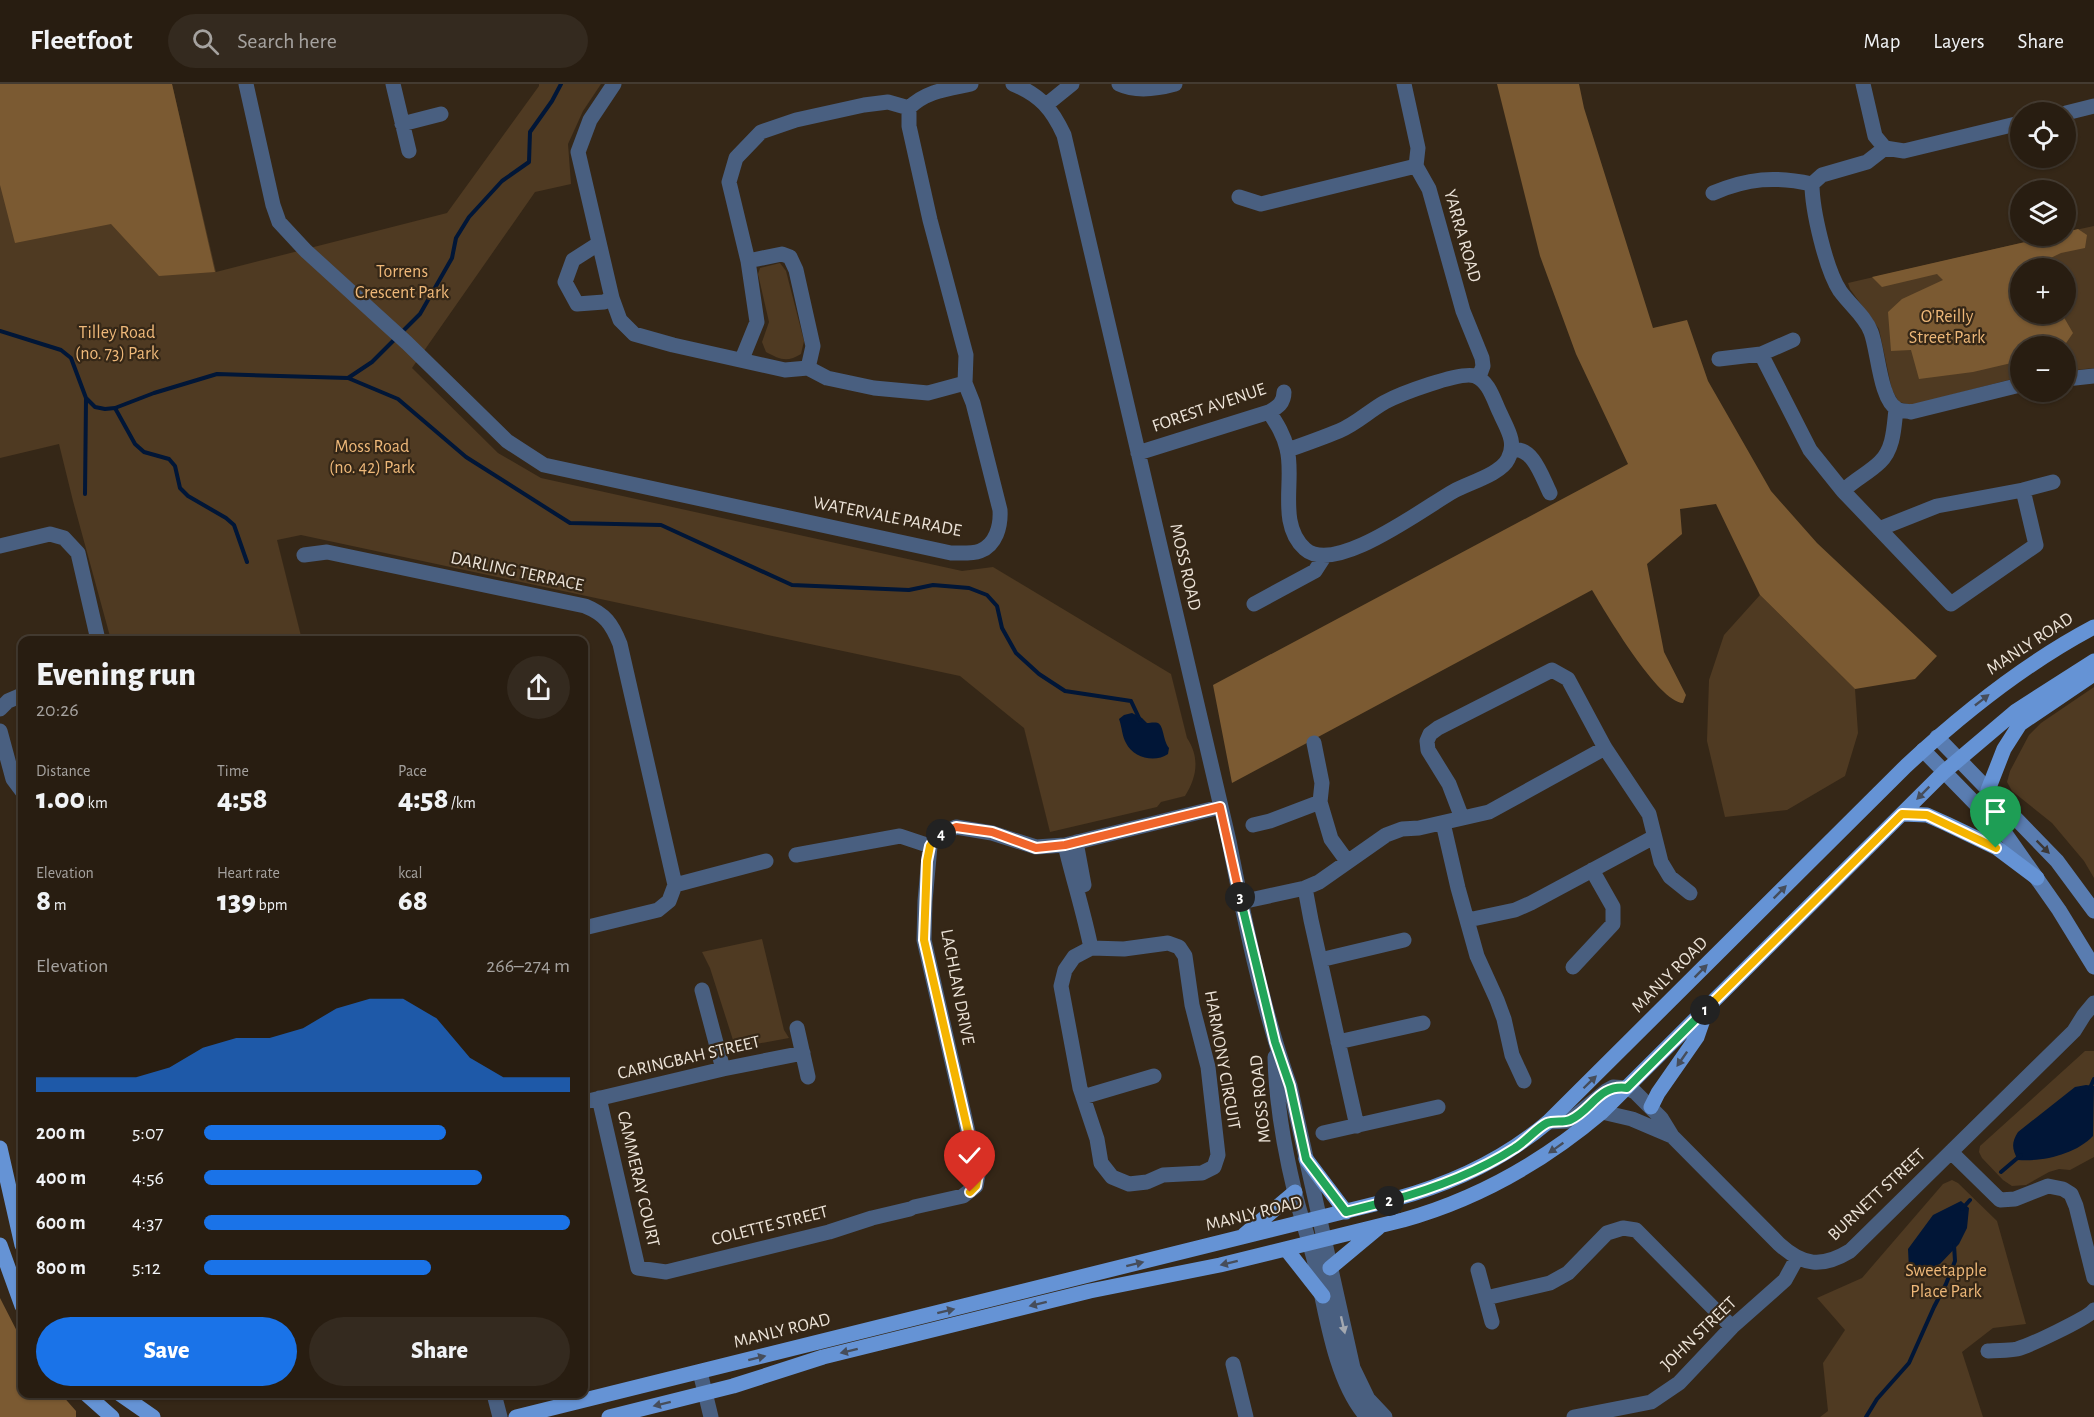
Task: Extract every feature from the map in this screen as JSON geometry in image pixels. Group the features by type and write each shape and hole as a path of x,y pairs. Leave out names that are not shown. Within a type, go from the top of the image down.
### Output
{"main road":[{"name":"MANLY ROAD","path":"516,1417 1346,1212 1450,1182 1514,1148 1548,1122 1937,737 2015,676 2094,627"},
{"name":"MANLY ROAD","path":"609,1417 705,1393 824,1357 1090,1291 1220,1265 1427,1213 1489,1188 1533,1164 1602,1112 1958,759 2016,711 2094,661"},
{"path":"1988,790 2004,749 2020,724 2094,674"},
{"path":"1937,737 2057,861 2094,911"},
{"path":"1923,750 2007,836 2059,909 2094,967"},
{"path":"1902,814 1927,815 1947,824 1996,848 2037,878"},
{"path":"1651,1107 1658,1093 1697,1037 1707,1008"},
{"path":"0,1148 18,1227"},
{"path":"1306,1159 1346,1212"},
{"path":"1242,1237 1295,1192"},
{"path":"1330,1268 1383,1224"},
{"path":"0,1245 18,1295"},
{"path":"1286,1249 1323,1296"},
{"path":"90,1398 92,1417"},
{"path":"91,1398 112,1417"},
{"path":"123,1398 135,1412 153,1417"}],"street":[{"name":"WATERVALE PARADE","path":"246,84 273,205 279,222 306,251 411,346 507,441 544,465 951,553 980,551 994,540 1001,523 1000,510 973,403 965,383 966,355 925,199 909,126 909,108"},
{"path":"393,84 409,151"},
{"path":"614,84 590,120 578,152 612,298 620,320 634,334 785,370 808,368 827,378 874,388 928,393 965,383"},
{"path":"742,360 757,322 748,261 729,182 736,158 761,132 796,120 888,102 909,108 919,98 933,92 970,84"},
{"path":"1012,84 1027,90 1046,105 1072,84"},
{"path":"1119,84 1130,89 1175,84"},
{"name":"YARRA ROAD","path":"1404,84 1418,148 1416,166 1429,189 1463,311 1482,358 1479,377"},
{"path":"1863,84 1875,136 1885,148 1904,151 2010,125"},
{"name":"MOSS ROAD","path":"1046,105 1053,113 1064,135 1241,902 1275,1042 1290,1086 1319,1218 1316,1241"},
{"path":"2076,110 2094,106"},
{"path":"402,124 441,114"},
{"path":"1885,148 1867,162 1822,175 1812,184 1812,198 1831,275 1840,292 1861,315 1871,331 1887,399 1896,409 1911,412 2010,387"},
{"path":"1239,197 1261,204 1416,166"},
{"path":"1713,193 1737,183 1786,178 1812,184"},
{"path":"598,244 573,260 565,282 577,304 604,302 612,298"},
{"path":"748,261 782,254 790,257 796,270 813,346 808,368"},
{"path":"1719,359 1761,354 1793,340"},
{"path":"1761,354 1810,450 1844,491 1951,604 2037,545 2023,490"},
{"path":"1269,412 1281,430 1288,450 1288,507 1292,526 1305,549 1316,556 1351,550 1395,528 1455,490 1497,470 1507,462 1512,450 1512,440 1491,392 1479,377 1472,375 1456,377 1400,394 1340,431 1288,450"},
{"path":"2076,378 2094,376"},
{"name":"FOREST AVENUE","path":"1138,453 1269,412 1280,405 1284,392"},
{"path":"1844,491 1854,480 1882,461 1892,443 1896,409"},
{"path":"1512,450 1520,449 1530,454 1550,493"},
{"path":"1879,529 1937,506 2054,482"},
{"path":"0,546 50,534 64,538 78,553 97,636"},
{"name":"DARLING TERRACE","path":"304,555 327,552 585,606 599,612 614,631 620,644 675,885"},
{"path":"1254,604 1315,571 1324,556"},
{"path":"1462,818 1449,784 1428,750 1427,741 1430,734 1552,670 1568,679 1605,748 1649,814 1661,862 1670,877 1690,894"},
{"path":"0,709 8,701 18,697"},
{"path":"0,731 13,778 18,785"},
{"path":"1314,742 1322,783 1320,802 1331,839 1347,861"},
{"path":"1241,902 1305,888 1319,882 1386,835 1402,829 1419,828 1489,812 1605,748"},
{"path":"1253,825 1320,802"},
{"path":"796,855 900,836 930,846 936,837 956,827 992,832 1036,848 1070,844 1220,807"},
{"path":"1443,823 1477,956 1504,1018 1512,1055 1524,1081"},
{"path":"1468,920 1515,910 1532,903 1654,837"},
{"path":"1070,844 1085,893 1082,906 1091,948"},
{"name":"LACHLAN DRIVE","path":"930,846 924,940 978,1175 976,1186"},
{"path":"588,927 658,910 669,901 675,885 766,861"},
{"path":"1573,967 1613,924 1613,907 1592,870"},
{"path":"1305,888 1357,1126"},
{"path":"1320,960 1404,940"},
{"name":"HARMONY CIRCUIT","path":"1168,943 1179,947 1185,956 1192,1005 1208,1067 1217,1137 1218,1155 1214,1167 1202,1173 1163,1175 1147,1182 1129,1184 1112,1177 1101,1163 1097,1139 1083,1096 1061,986 1065,970 1074,957 1091,948 1124,949 1168,943"},
{"path":"702,990 723,1069"},
{"name":"BURNETT STREET","path":"1797,1258 1812,1263 1826,1263 1850,1251 2074,1031 2094,1004"},
{"path":"1338,1042 1423,1023"},
{"path":"2074,1031 2094,1026"},
{"path":"797,1028 808,1077"},
{"name":"MOSS ROAD","path":"1275,1042 1278,1113 1303,1222 1316,1241"},
{"name":"CARINGBAH STREET","path":"588,1101 803,1053"},
{"path":"1083,1096 1154,1076"},
{"path":"1548,1122 1569,1121 1613,1087 1627,1088 1635,1092 1651,1107 1672,1136 1779,1244 1797,1258"},
{"name":"CAMMERAY COURT","path":"599,1098 638,1268"},
{"path":"1323,1133 1438,1107"},
{"path":"1602,1112 1632,1119 1672,1136"},
{"path":"1951,1152 2000,1200 2015,1200 2048,1186 2063,1189 2071,1194 2094,1278"},
{"name":"COLETTE STREET","path":"638,1268 666,1272 963,1196 976,1186"},
{"path":"1486,1298 1550,1283 1568,1273 1607,1233 1623,1228 1636,1230 1732,1328"},
{"path":"1316,1241 1330,1268 1353,1368 1368,1399 1385,1417"},
{"path":"1316,1241 1323,1296 1336,1354 1353,1399 1367,1417"},
{"name":"JOHN STREET","path":"1574,1417 1651,1402 1679,1383 1732,1328 1785,1280 1797,1258"},
{"path":"1478,1270 1492,1322"},
{"path":"1988,1351 2018,1349 2079,1321 2094,1310"},
{"path":"1233,1364 1246,1417"},
{"path":"700,1372 711,1417"},
{"path":"495,1398 500,1417"}],"green space":[{"path":"0,84 172,84 216,272 447,213 539,84 601,84 583,111 568,144 571,184 535,192 412,368 498,453 541,478 962,571 993,567 1171,674 1187,738 1194,753 1194,775 1185,796 1161,802 1157,807 1050,832 1024,728 960,676 301,535 277,540 301,636 110,636 59,444 0,458"},
{"path":"0,84 172,84 215,272 159,276 111,224 15,243 0,185"},
{"path":"1497,84 1579,84 1584,108 1653,328 1687,320 1708,381 1771,491 1817,543 1937,656 1915,679 1855,689 1760,595 1716,504 1680,509 1682,534 1647,564 1664,652 1686,695 1683,703 1672,699 1647,673 1620,636 1592,590 1232,783 1213,685 1628,464 1576,354 1540,256"},
{"name":"O'Reilly Street Park","path":"2094,226 2094,368 2076,370 2076,336 2010,336 2010,380 1912,405 1899,402 1892,390 1879,329 1848,283 2010,245 2076,246 2076,230"},
{"path":"2076,230 2087,235 2085,248 2061,253 2051,258 2010,258 2010,324 2068,324 2073,333 2071,336 2010,336 2010,363 1973,372 1919,379 1911,350 1891,351 1888,312 1902,299 1943,280 1937,274 1882,287 1872,277 2010,245 2076,246"},
{"path":"780,263 786,271 804,341 801,354 787,359 766,352 762,342 769,322 758,274 760,268"},
{"path":"1760,595 1855,689 1858,733 1845,776 1787,810 1725,817 1707,741 1709,680 1724,635"},
{"path":"2094,687 2094,878 2084,861 2052,823 2012,791 2007,782 2010,771 2029,735 2041,723"},
{"path":"762,939 784,1030 789,1038 740,1047 733,1040 710,968 702,952"},
{"path":"2085,1051 2094,1051 2094,1157 2070,1170 2059,1169 2026,1185 2012,1186 1982,1158 1979,1152 1980,1146"},
{"name":"Sweetapple Place Park","path":"1952,1180 1958,1183 1997,1221 2026,1324 1993,1328 1962,1352 1983,1417 1820,1417 1828,1411 1823,1363 1845,1330 1817,1298 1862,1278 1943,1184"},
{"path":"0,1298 18,1333 18,1398 65,1398 76,1411 76,1417 0,1417"}],"water":[{"path":"1132,713 1147,723 1160,725 1169,748 1168,754 1163,757 1145,758 1129,748 1119,719"},
{"path":"2094,1086 2093,1136 2078,1148 2058,1156 2038,1160 2018,1160 2013,1146 2018,1132 2075,1087"},
{"path":"1961,1201 1969,1208 1967,1228 1959,1244 1940,1264 1919,1272 1909,1269 1908,1249 1933,1215"}],"waterway":[{"path":"401,333 420,314 452,258 456,238 469,217 502,181 529,162 530,132 561,84"},
{"path":"0,331 61,350 71,358 86,398 95,407 115,408 154,393 217,374 348,378 398,399 466,457 570,523 661,525 792,585 909,590 933,585 969,588 987,595 997,606 1002,628 1016,653 1039,674 1065,691 1131,701 1140,720"},
{"path":"348,378 372,362 396,338"},
{"path":"85,494 86,399"},
{"path":"115,408 135,444 144,452 169,459 175,466 180,488 188,496 234,525 247,562"},
{"path":"2090,1088 2094,1079"},
{"path":"2001,1172 2021,1155"},
{"path":"1962,1209 1970,1200"},
{"path":"1866,1417 1877,1399 1909,1363 1955,1261 1954,1245"}],"route":[{"path":"970,1192 976,1186 978,1175 924,940 927,861 930,846 936,837 956,827 992,832 1036,848 1065,845 1220,807 1275,1042 1290,1086 1306,1159 1346,1212 1450,1182 1514,1148 1548,1122 1569,1121 1613,1087 1627,1088 1902,814 1927,815 1996,848"}],"park label":[{"name":"Torrens Crescent Park","path":"402,282"},
{"name":"Tilley Road (no. 73) Park","path":"117,343"},
{"name":"Moss Road (no. 42) Park","path":"372,457"}]}
